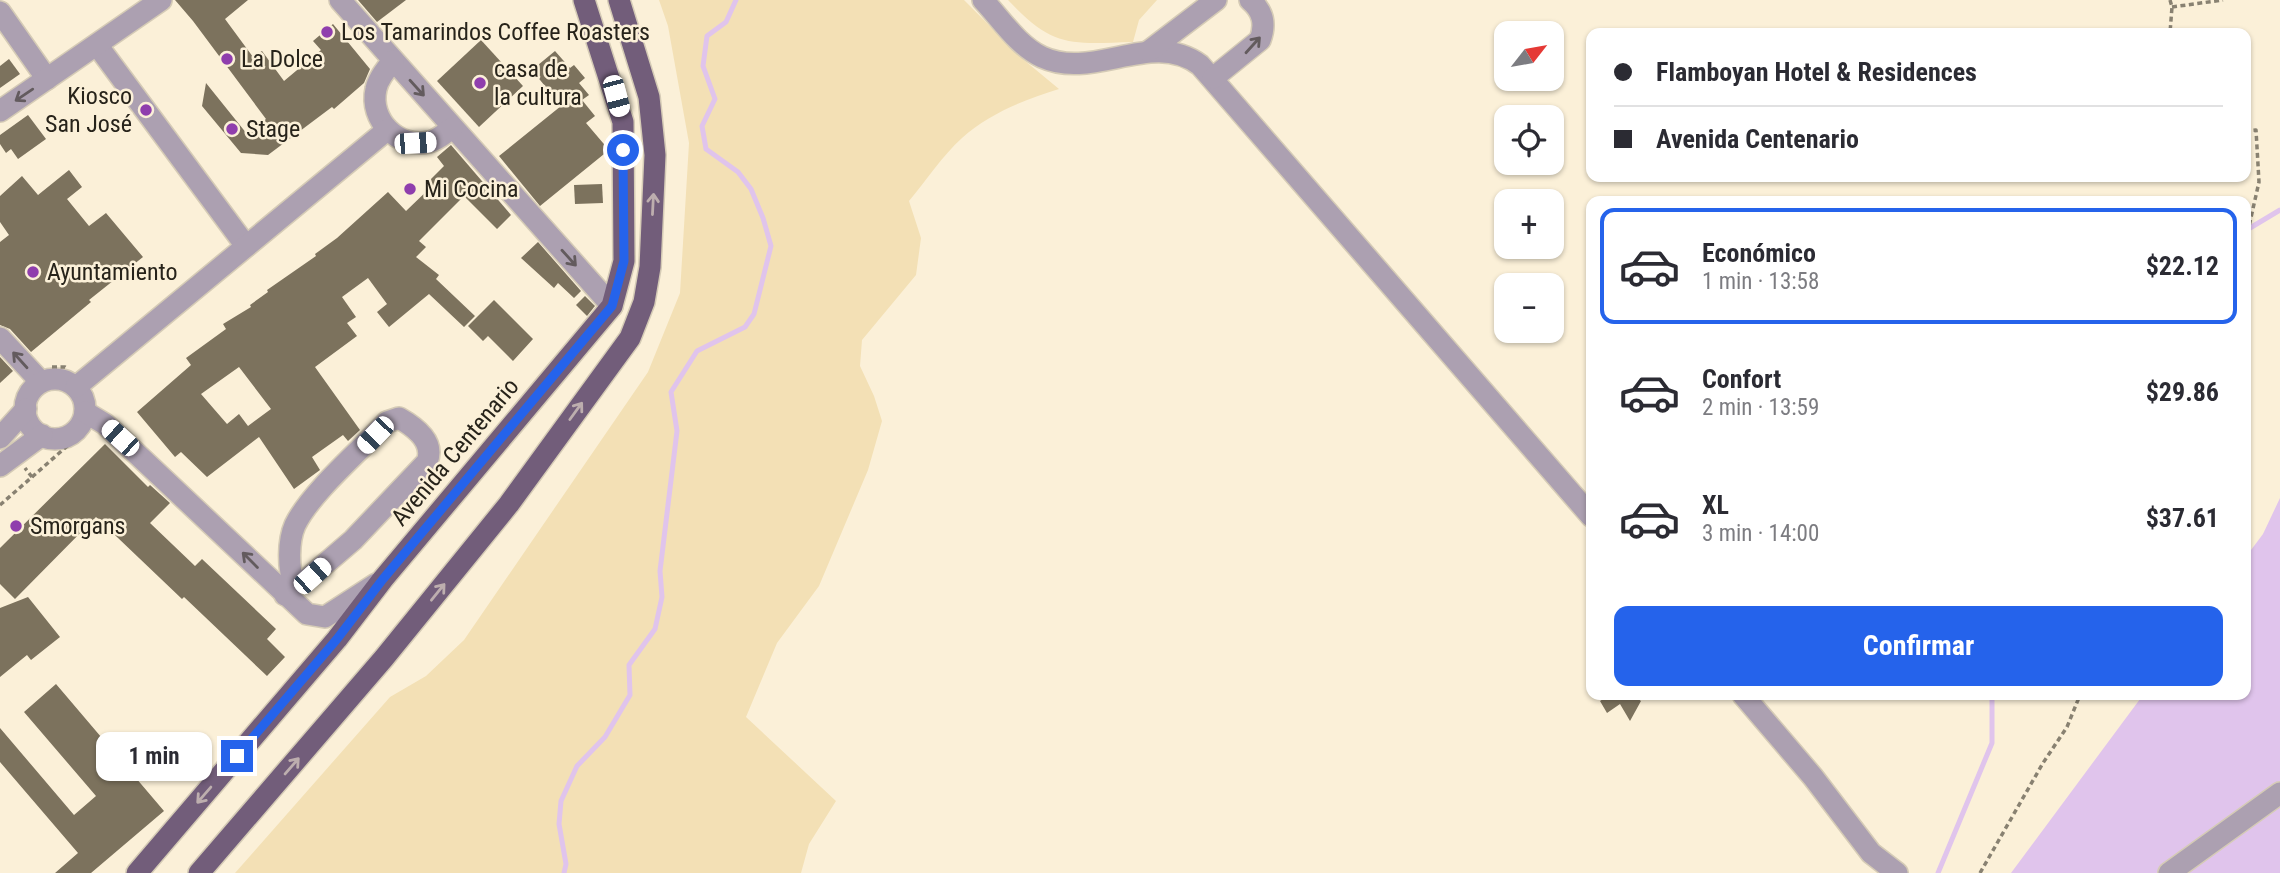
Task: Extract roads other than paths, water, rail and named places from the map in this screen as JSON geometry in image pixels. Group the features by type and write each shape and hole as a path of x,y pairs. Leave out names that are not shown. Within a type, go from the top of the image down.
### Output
{"main road":[{"name":"Avenida Centenario","path":"137,873 337,639 383,579 612,306 624,261 623,122 584,0"},
{"path":"199,873 384,658 501,514 629,338 644,302 650,267 656,155 649,97 619,0"}],"street":[{"path":"0,111 161,0"},
{"path":"340,0 612,306"},
{"path":"983,0 1025,45 1044,58 1073,64 1149,51 1179,53 1200,65 1586,510"},
{"path":"1149,51 1216,0"},
{"path":"1213,78 1259,40 1264,26 1260,2"},
{"path":"0,12 47,79"},
{"path":"97,45 246,247"},
{"path":"393,61 376,87 375,95 379,117 387,130 400,139 415,143 430,142 452,128"},
{"path":"80,383 387,130"},
{"path":"0,338 37,379 61,379 80,383"},
{"path":"0,438 26,409 37,379"},
{"path":"80,383 91,416 105,424 289,590 307,614 325,617 383,579"},
{"path":"26,409 30,424 42,435 51,438 70,435 91,416"},
{"path":"399,418 414,426 428,447 430,455 427,462 353,540 303,582 289,590 292,541 295,526 304,511 387,422 399,418"},
{"path":"0,466 42,435"},
{"path":"1747,700 1887,870"},
{"path":"2169,873 2280,793"}],"waterway":[{"path":"564,873 566,864 559,824 561,801 577,766 605,737 630,695 629,665 655,629 662,597 660,571 677,431 671,392 697,351 745,327 754,314 771,246 751,189 738,172 706,149 702,126 715,99 703,66 707,36 726,22 736,0"},
{"path":"2251,227 2280,210"},
{"path":"1938,873 1992,743 1992,700"}],"place":[{"name":"Los Tamarindos Coffee Roasters","path":"327,32"},
{"name":"La Dolce","path":"227,59"},
{"name":"casa de la cultura","path":"480,83"},
{"name":"Kiosco San José","path":"146,110"},
{"name":"Stage","path":"232,129"},
{"name":"Mi Cocina","path":"410,189"},
{"name":"Ayuntamiento","path":"33,272"},
{"name":"Smorgans","path":"16,526"}]}
